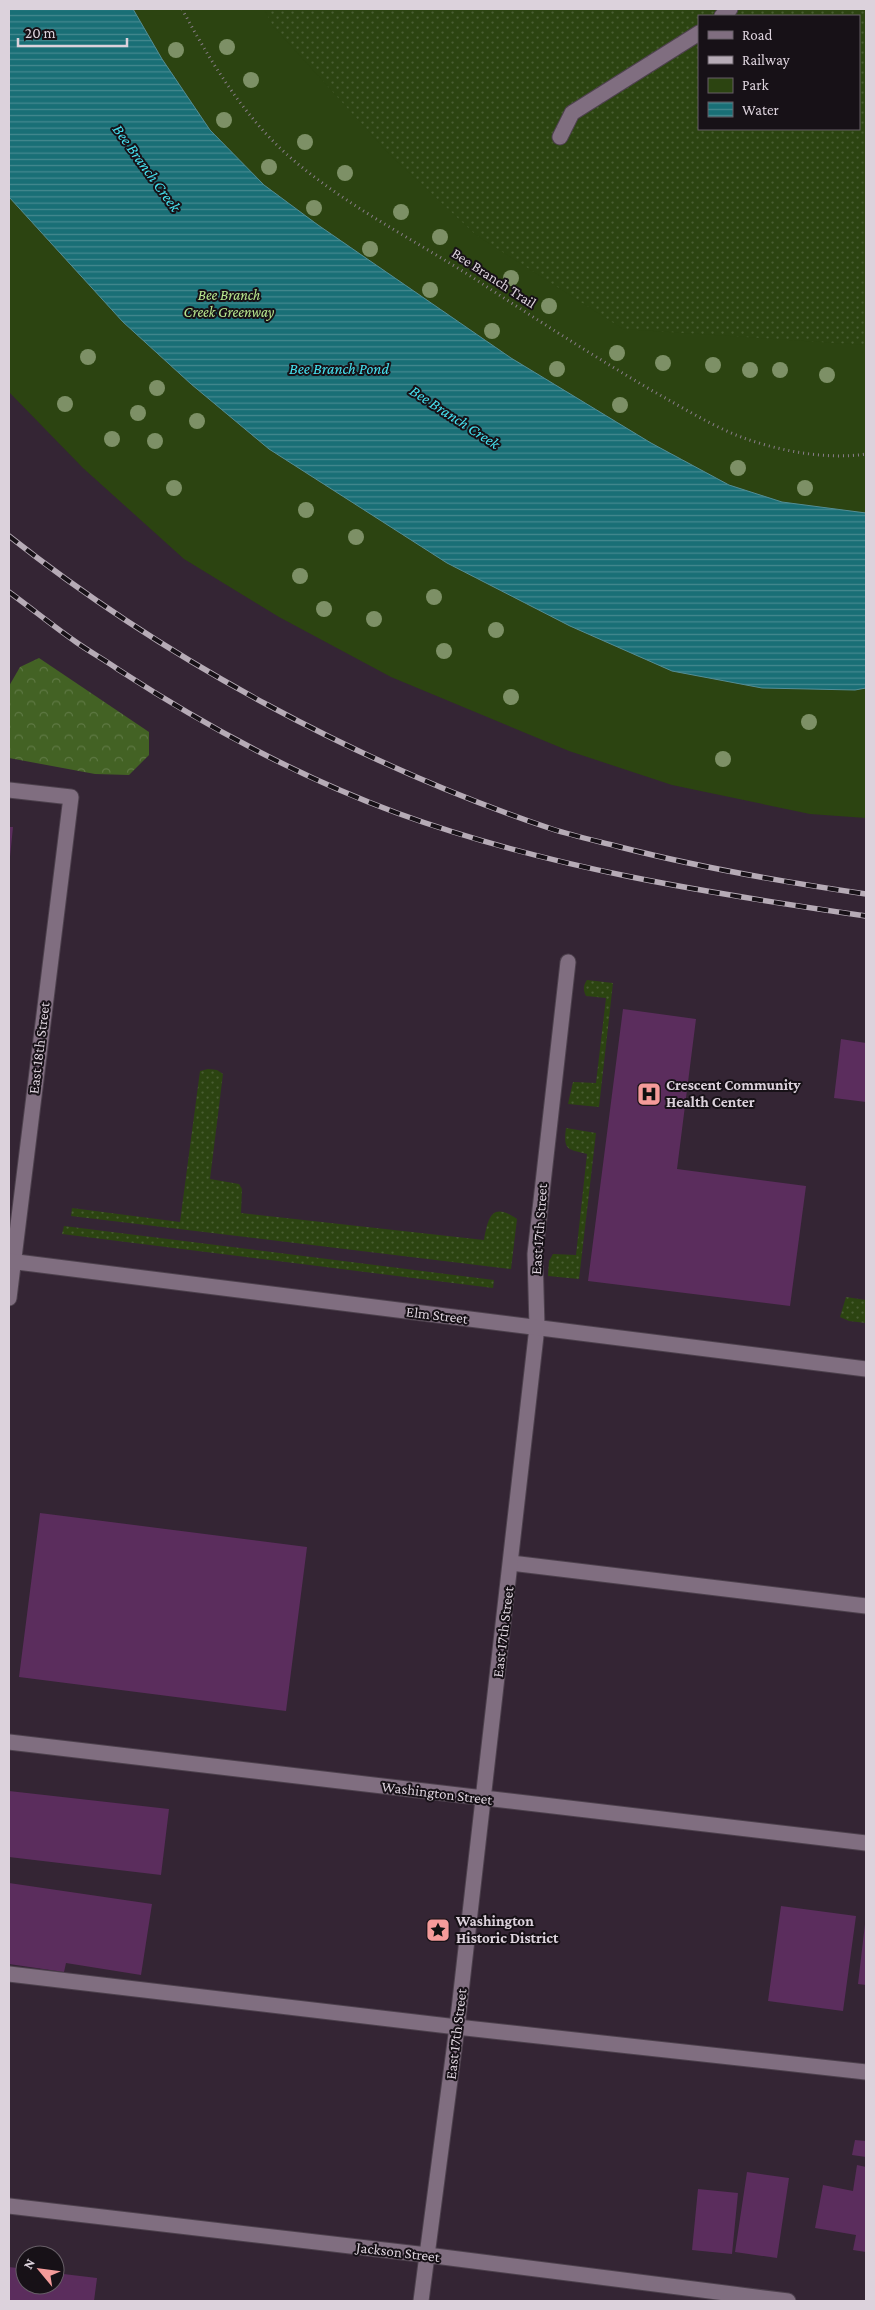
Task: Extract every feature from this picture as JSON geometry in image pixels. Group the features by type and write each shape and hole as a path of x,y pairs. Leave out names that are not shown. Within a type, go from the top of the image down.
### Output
{"street":[{"path":"560,137 572,113 698,34"},
{"name":"East 18th Street","path":"9,790 70,797 11,1261 9,1298"},
{"name":"East 17th Street","path":"421,2301 457,2027 537,1327 538,1301 534,1279 536,1236 568,962"},
{"name":"Elm Street","path":"11,1261 866,1369"},
{"path":"511,1563 866,1606"},
{"name":"Washington Street","path":"9,1742 866,1843"},
{"path":"9,1974 457,2027 866,2072"},
{"name":"Jackson Street","path":"9,2206 427,2255 788,2301"}],"path":[{"name":"Bee Branch Trail","path":"182,9 218,73 257,124 298,164 363,210 605,363 687,410 742,437 793,451 852,456 866,454"}],"green space":[{"name":"Bee Branch Creek Greenway","path":"9,9 264,9 273,26 389,154 476,235 623,329 866,345 866,818 810,814 672,785 569,751 391,677 279,617 184,559 83,468 9,392"},
{"path":"193,9 866,9 866,444 566,329"},
{"path":"39,658 149,732 149,755 129,775 95,774 9,758 9,686 20,667"},
{"path":"587,980 613,983 599,1107 568,1104 573,1082 596,1083 606,998 586,996 584,988"},
{"path":"208,1069 217,1070 223,1074 210,1179 239,1184 242,1189 241,1213 484,1240 489,1219 496,1212 501,1212 517,1219 511,1269 71,1216 72,1208 180,1222 200,1071"},
{"path":"566,1128 596,1133 579,1279 548,1276 549,1261 553,1254 576,1255 587,1154 568,1148 565,1141"},
{"path":"64,1226 494,1280 493,1288 62,1234"},
{"path":"846,1297 866,1300 866,1323 849,1321 840,1317"}],"water":[{"name":"Bee Branch Pond","path":"9,9 133,9 162,59 210,130 264,185 318,225 511,358 651,443 729,485 782,502 866,513 866,688 855,690 762,688 672,671 570,626 447,563 269,449 191,384 123,322 9,197"}],"building":[{"path":"9,827 13,827 10,857 9,857"},
{"name":"Crescent Community Health Center","path":"623,1009 696,1019 677,1169 806,1186 790,1306 588,1281"},
{"path":"841,1039 866,1043 866,1102 834,1098"},
{"path":"40,1513 307,1547 286,1711 19,1677"},
{"path":"9,1791 169,1809 161,1875 9,1857"},
{"path":"9,1883 152,1904 141,1975 66,1963 64,1972 9,1964"},
{"path":"781,1906 856,1916 843,2011 768,2001"},
{"path":"866,1924 866,1985 858,1984"},
{"path":"855,2140 866,2141 866,2157 852,2155"},
{"path":"857,2165 866,2167 866,2252 853,2250 856,2235 815,2228 823,2185 853,2191"},
{"path":"747,2172 789,2178 777,2258 735,2252"},
{"path":"698,2189 738,2193 732,2254 692,2250"},
{"path":"9,2267 15,2268 15,2295 65,2295 65,2274 97,2278 94,2301 9,2301"}],"railway":[{"path":"9,536 70,582 133,625 199,666 268,705 338,741 409,774 480,803 577,836 712,868 866,894"},
{"path":"9,592 81,646 220,731 289,767 397,813 454,832 570,864 688,888 866,916"}],"place":[{"name":"Crescent Community Health Center","path":"649,1094"},
{"name":"Washington Historic District","path":"438,1930"}],"water label":[{"name":"Bee Branch Creek","path":"147,168"},
{"name":"Bee Branch Creek","path":"455,417"}]}
